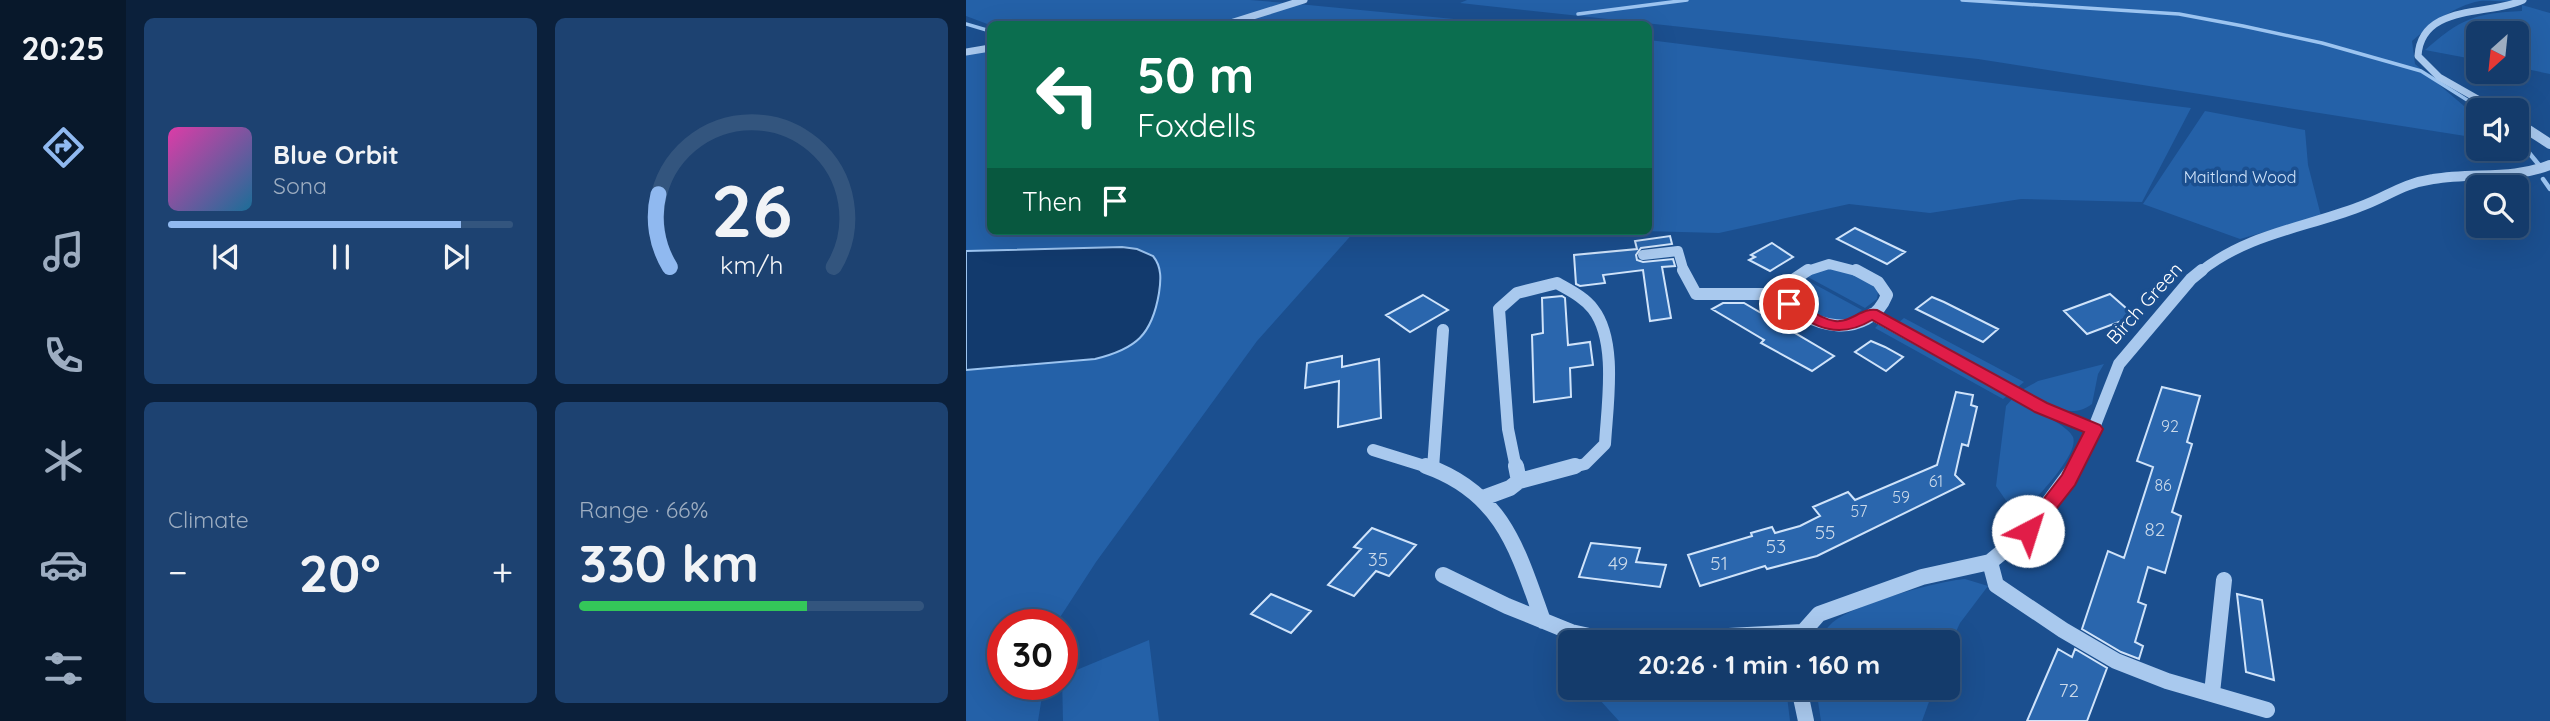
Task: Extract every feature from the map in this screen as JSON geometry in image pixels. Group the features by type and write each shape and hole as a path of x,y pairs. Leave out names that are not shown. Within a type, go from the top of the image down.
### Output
{"street":[{"path":"1237,21 1304,0"},
{"path":"2476,98 2439,77 2418,56 2418,46 2424,36 2446,16 2511,5 2523,0"},
{"path":"966,52 987,48"},
{"path":"2529,130 2550,144"},
{"name":"Birch Green","path":"1807,630 1819,614 1839,605 1952,569 1990,562 2028,531 2050,505 2082,458 2107,388 2119,364 2191,279 2217,258 2249,241 2360,207 2408,183 2438,178 2528,174 2550,165"},
{"path":"1643,255 1678,251 1681,267 1696,294 1783,293"},
{"path":"1829,264 1841,265 1872,279 1885,289 1885,301 1872,314 1853,325 1834,326 1794,307 1783,293 1788,283 1809,269 1829,264"},
{"path":"1483,498 1510,488 1519,481 1585,464 1605,444 1607,338 1595,311 1576,294 1557,283 1514,293 1499,309 1508,429 1519,481"},
{"path":"1872,314 2041,408 2094,429"},
{"path":"1433,469 1443,330"},
{"path":"1990,562 1996,585 2071,634 2132,668 2173,684 2212,692 2267,710"},
{"path":"1443,575 1566,630"},
{"path":"2212,692 2224,580"},
{"path":"1802,700 1806,721"}],"lane":[{"path":"1373,450 1433,469 1483,498 1499,516 1544,621"}],"green space":[{"path":"966,0 1250,0 1286,3 1228,21 987,21 987,24 966,16"},
{"path":"1467,0 2514,0 2470,3 2444,16 2412,41 2415,64 2466,108 2466,136 1978,59 1652,24 1652,21 1626,21 1460,3"},
{"path":"1298,4 1475,21 1244,21"},
{"path":"2522,5 2550,13 2550,74 2529,70 2529,21 2467,21 2480,16 2522,11"},
{"path":"2466,22 2466,58 2425,50 2449,31"},
{"path":"1652,40 2191,108 2142,202 2021,199 1930,213 1849,204 1719,233 1652,231"},
{"path":"987,51 987,235 1351,235 1257,341 1096,562 1065,609 987,609 987,700 1041,700 1038,721 966,721 966,54"},
{"name":"Maitland Wood","path":"2205,111 2305,130 2308,165 2321,216 2240,239 2143,204"},
{"path":"1832,268 1864,279 1878,292 1877,299 1865,308 1806,276 1818,270"},
{"path":"1803,278 1862,310 1842,320 1814,312 1791,295 1793,287"},
{"path":"1904,318 2024,382 2018,387 1898,323"},
{"path":"1878,325 2007,396 2003,399 1875,328"},
{"path":"2104,364 2098,374 2092,404 2083,409 2074,411 2056,408 2022,390 2038,381"},
{"path":"2012,399 2054,421 2073,437 2073,445 2062,467 2018,518 1996,486 2006,406"},
{"path":"1965,579 1988,586 1957,630 1826,630 1856,609 1916,589"},
{"path":"1149,640 1159,721 1063,721 1063,700 1078,700 1078,669"},
{"path":"1600,700 1787,700 1790,721 1619,721"},
{"path":"1818,700 1930,700 1922,721 1821,721"}],"shaded area":[{"path":"1122,247 1137,249 1153,256 1160,274 1159,293 1152,320 1140,338 1121,350 1095,359 966,370 966,251"}],"building":[{"path":"1855,228 1905,252 1887,264 1837,239"},
{"path":"1670,236 1672,244 1641,248 1636,255 1637,260 1643,262 1673,259 1675,266 1662,267 1671,318 1650,321 1643,270 1603,275 1605,283 1580,286 1576,284 1574,255 1637,249 1635,241"},
{"path":"1772,243 1793,257 1770,271 1749,260 1755,257 1751,255"},
{"path":"2110,294 2135,316 2087,334 2064,311"},
{"path":"1423,295 1448,310 1410,332 1386,315"},
{"path":"1932,297 1998,329 1983,342 1916,309"},
{"path":"1542,298 1565,298 1568,345 1590,342 1593,365 1570,368 1571,397 1534,402 1532,335 1543,333"},
{"path":"1723,303 1744,303 1834,356 1812,371 1761,343 1764,340 1712,309"},
{"path":"1871,341 1903,357 1886,371 1855,352"},
{"path":"1342,356 1342,367 1379,359 1381,418 1338,427 1339,381 1305,388 1307,363"},
{"path":"2162,387 2200,396 2187,442 2192,444 2172,512 2181,516 2165,573 2148,567 2138,602 2146,605 2135,642 2143,646 2139,659 2121,652 2082,629 2108,551 2124,558 2153,467 2137,461"},
{"path":"1956,392 1973,395 1971,405 1977,407 1968,446 1962,444 1955,475 1964,484 1817,556 1767,569 1765,566 1700,586 1688,555 1752,536 1751,533 1772,527 1775,533 1800,526 1820,516 1813,507 1848,492 1855,500 1937,465"},
{"path":"1372,528 1416,545 1389,576 1376,571 1354,596 1328,585 1361,549 1354,547"},
{"path":"1591,543 1640,548 1636,562 1666,565 1660,587 1579,577"},
{"path":"1271,594 1311,611 1291,633 1251,614"},
{"path":"2237,594 2262,600 2274,680 2246,672"},
{"path":"2058,649 2072,657 2075,649 2107,668 2087,721 2027,721"}],"waterway":[{"path":"1578,14 1687,0"},
{"path":"1962,0 2179,14 2243,26 2322,43 2421,71 2466,99"},
{"path":"966,24 987,30"},
{"path":"2529,153 2539,165"},
{"path":"2543,179 2550,189"}],"route":[{"path":"1789,304 1834,326 1853,325 1872,314 2041,408 2094,429 2069,480 2028,531"}]}
